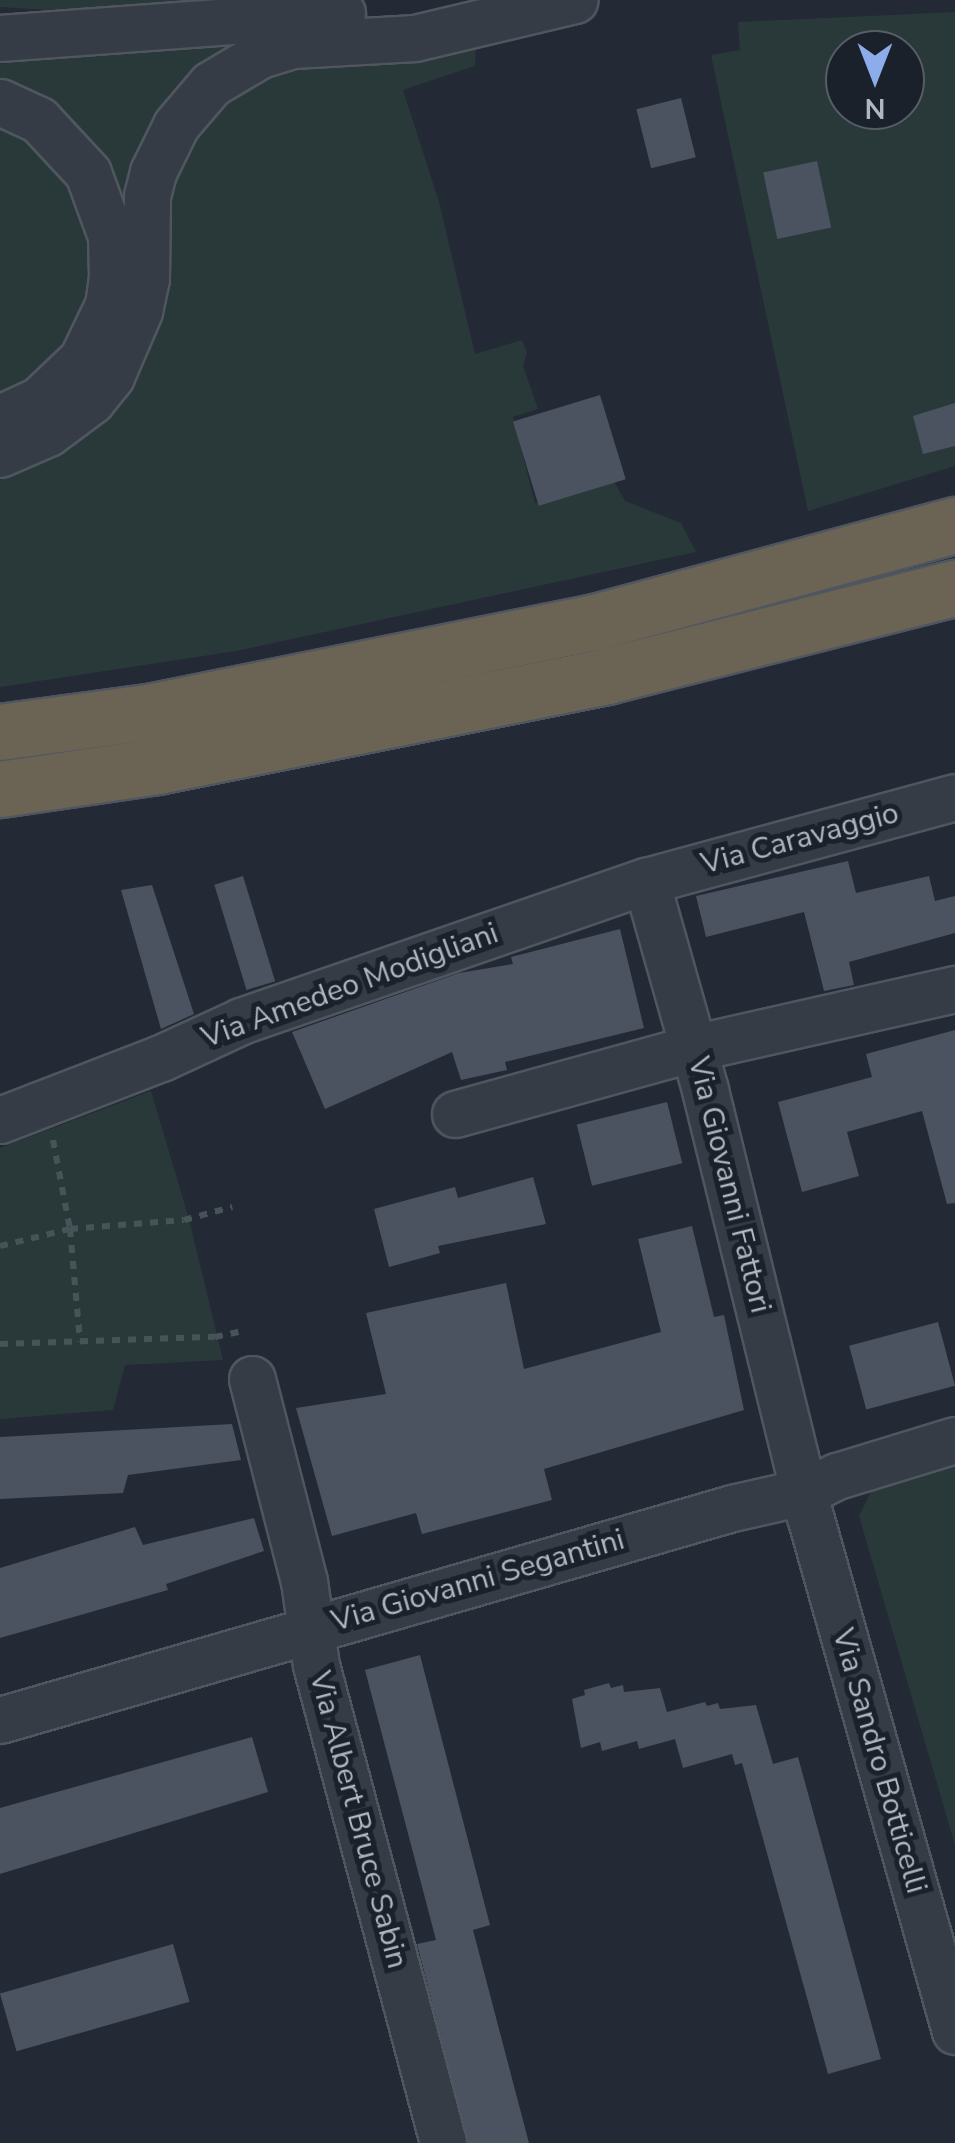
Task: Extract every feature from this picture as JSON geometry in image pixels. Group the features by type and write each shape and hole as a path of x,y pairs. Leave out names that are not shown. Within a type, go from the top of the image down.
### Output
{"highway":[{"path":"0,732 148,712 595,622 955,525"},
{"path":"0,790 157,766 606,676 955,588"}],"street":[{"path":"6,35 559,0"},
{"path":"0,454 48,433 91,401 110,376 139,312 146,278 147,196 154,172 176,125 211,84 260,56 293,45 415,38 576,0"},
{"path":"0,102 39,120 88,172 111,236 112,278 108,305 82,358 39,400 0,418"},
{"name":"Via Caravaggio","path":"646,880 955,797"},
{"name":"Via Giovanni Fattori","path":"646,880 694,1048 807,1491"},
{"name":"Via Amedeo Modigliani","path":"0,1120 161,1058 240,1021 646,880"},
{"path":"455,1114 694,1048 955,989"},
{"name":"Via Albert Bruce Sabin","path":"252,1379 304,1581 316,1665 443,2143"},
{"name":"Via Giovanni Segantini","path":"0,1720 732,1508 807,1491 837,1476 955,1440"},
{"name":"Via Sandro Botticelli","path":"807,1491 810,1516 955,2030"}],"path":[{"path":"50,1101 70,1229 80,1342"},
{"path":"0,1246 70,1229 184,1220 232,1206"},
{"path":"0,1344 238,1332"}],"shaded area":[{"path":"0,0 221,0 51,10 0,7"},
{"path":"955,12 955,466 808,511 711,55 740,50 738,22"},
{"path":"476,42 475,66 403,90 439,202 475,354 522,340 527,352 523,366 538,409 513,417 535,503 614,482 625,501 681,523 696,552 236,651 0,687 0,468 158,237 178,148 256,71"},
{"path":"257,44 198,79 170,114 145,157 133,220 131,298 104,366 80,393 39,424 0,441 0,431 55,403 92,366 123,297 126,249 118,205 100,166 67,127 0,84 0,64 86,53"},
{"path":"0,117 66,166 99,245 79,337 0,404"},
{"path":"151,1091 189,1219 223,1360 125,1365 113,1410 0,1419 0,1148"},
{"path":"955,1457 955,1845 859,1516 877,1480"}],"building":[{"path":"681,98 696,157 651,168 636,109"},
{"path":"817,161 831,228 777,239 763,172"},
{"path":"600,395 626,479 539,506 513,422"},
{"path":"955,403 955,446 923,454 913,416"},
{"path":"848,861 856,893 929,876 935,901 955,896 955,933 849,962 854,985 824,991 804,912 706,937 696,896"},
{"path":"243,876 275,981 246,990 214,885"},
{"path":"152,885 194,1014 161,1029 121,890"},
{"path":"620,929 644,1028 505,1062 507,1070 461,1080 452,1052 325,1109 292,1032 459,973 513,964 511,957"},
{"path":"955,1030 955,1203 947,1204 922,1111 847,1132 859,1176 802,1192 778,1102 872,1077 866,1054"},
{"path":"667,1102 682,1163 592,1186 577,1124"},
{"path":"533,1177 546,1224 438,1246 440,1253 389,1267 374,1209 455,1187 458,1198"},
{"path":"692,1226 714,1317 724,1315 744,1410 544,1469 552,1500 422,1534 416,1513 332,1536 296,1408 386,1394 366,1313 506,1283 524,1369 661,1332 638,1239"},
{"path":"938,1322 955,1386 866,1410 849,1346"},
{"path":"232,1424 241,1460 128,1475 123,1493 0,1499 0,1437"},
{"path":"254,1518 264,1551 166,1584 168,1590 0,1638 0,1568 135,1527 143,1545"},
{"path":"420,1655 490,1925 473,1930 529,2143 468,2143 417,1944 436,1940 365,1670"},
{"path":"609,1683 611,1688 623,1685 624,1692 660,1688 667,1712 705,1702 707,1706 718,1703 720,1709 756,1705 773,1764 798,1757 881,2059 828,2074 742,1763 735,1765 732,1754 683,1768 675,1739 639,1749 637,1741 602,1751 600,1742 581,1748 572,1699 585,1695 584,1690"},
{"path":"252,1737 268,1792 0,1874 0,1808"},
{"path":"173,1944 190,2002 17,2051 0,1994"}]}
